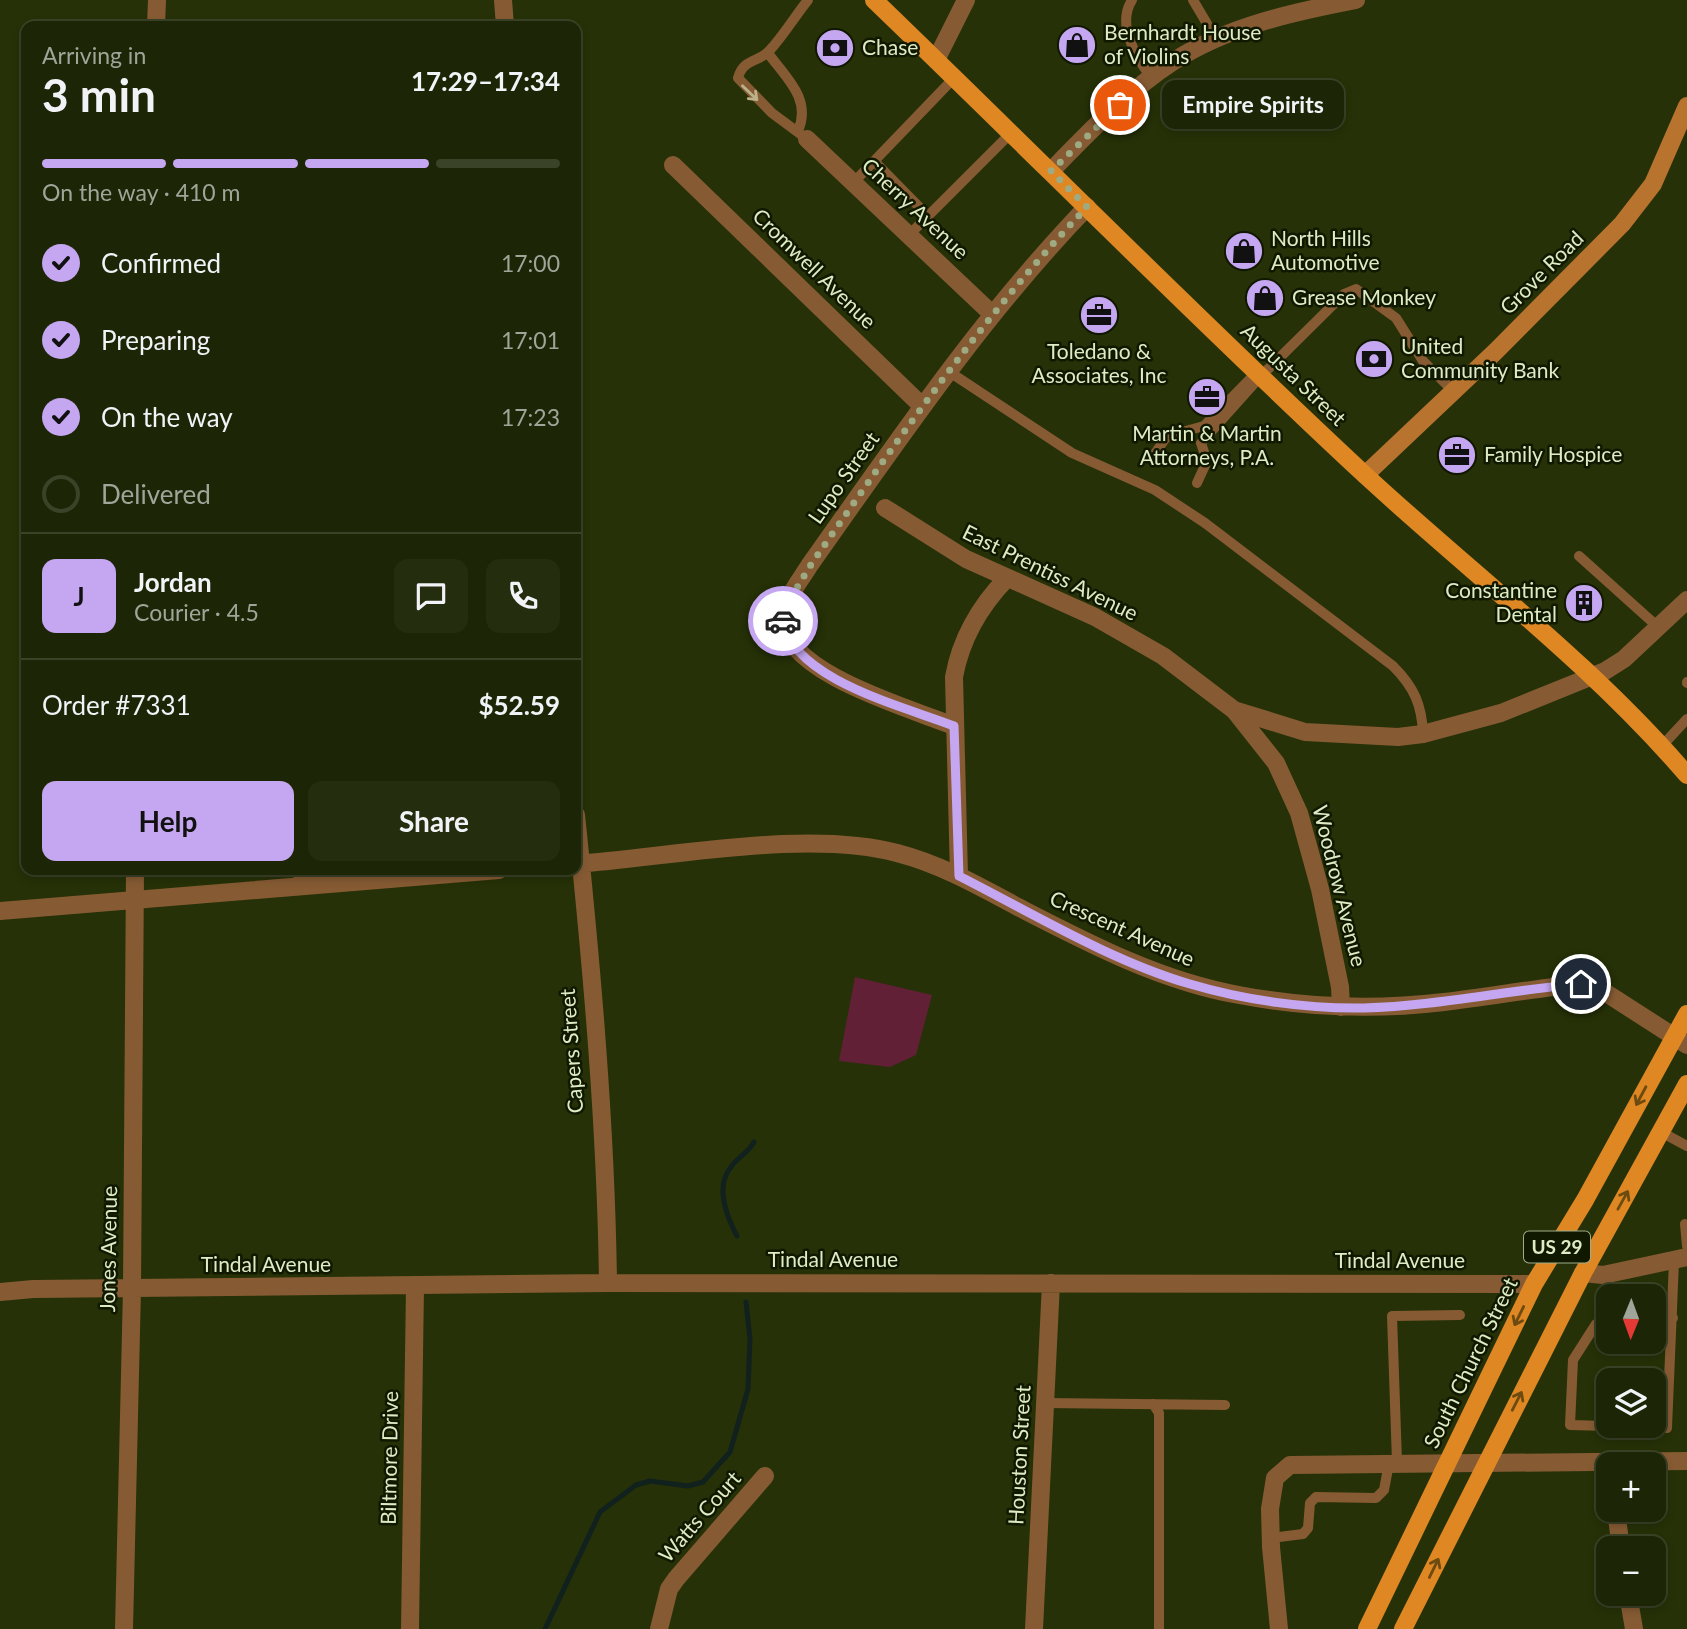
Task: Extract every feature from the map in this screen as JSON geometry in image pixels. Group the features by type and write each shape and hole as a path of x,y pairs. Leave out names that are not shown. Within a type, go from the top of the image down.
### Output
{"main road":[{"name":"Augusta Street","path":"874,0 1259,374 1366,475 1590,677 1687,775"},
{"name":"Grove Road","path":"1366,475 1452,390 1496,351 1622,224 1653,184 1687,106"},
{"name":"South Church Street","path":"1367,1629 1534,1284 1680,1040 1687,1014"},
{"name":"US 29","path":"1404,1629 1583,1273 1687,1084"}],"street":[{"path":"156,21 157,0"},
{"path":"503,0 505,21"},
{"path":"936,60 967,0"},
{"path":"1051,171 1151,78 1175,60 1216,39 1318,4 1356,0"},
{"name":"Cherry Avenue","path":"803,135 991,313"},
{"name":"Cromwell Avenue","path":"673,165 922,406"},
{"name":"Lupo Street","path":"954,726 837,680 816,669 785,631 783,618 786,606 810,566 991,313 1033,262 1087,207"},
{"name":"East Prentiss Avenue","path":"885,508 924,535 1007,578 1106,623 1163,656 1234,710 1305,732 1352,737 1423,734 1501,713 1590,677 1624,659 1687,600"},
{"path":"959,876 954,677 958,658 978,613 1007,578"},
{"name":"Woodrow Avenue","path":"1234,710 1276,762 1299,813 1320,889 1340,987 1341,1007"},
{"name":"Crescent Avenue","path":"581,864 830,844 867,846 898,853 959,876 1142,967 1189,984 1238,995 1341,1007 1437,1003 1581,984 1600,989 1680,1040"},
{"name":"Jones Avenue","path":"124,1629 132,1289 135,875"},
{"path":"0,911 135,898 299,877 356,875"},
{"name":"Capers Street","path":"579,875 607,1223 608,1283"},
{"path":"1583,1273 1596,1276 1680,1259"},
{"name":"Tindal Avenue","path":"0,1292 33,1289 608,1283 1534,1284"},
{"name":"Houston Street","path":"1034,1629 1051,1283"},
{"name":"Biltmore Drive","path":"410,1629 415,1287"},
{"path":"1666,1462 1687,1461"},
{"path":"1279,1629 1271,1538 1272,1487 1280,1471 1303,1463 1596,1463"},
{"name":"Watts Court","path":"659,1629 669,1589 765,1476"},
{"path":"1630,1606 1634,1629"}],"lane":[{"path":"803,135 772,113 738,78 740,69 749,60 768,53 808,0"},
{"path":"1132,0 1126,10 1126,28 1151,78"},
{"path":"1193,0 1216,39"},
{"path":"768,53 803,103 803,135"},
{"path":"854,183 954,78"},
{"path":"909,234 1011,132"},
{"path":"874,161 928,216"},
{"path":"1152,458 1167,436 1204,426 1344,294 1356,289 1395,318 1423,361 1452,390"},
{"path":"948,372 1072,453 1155,490 1205,523 1393,666 1415,693 1422,710 1423,734"},
{"path":"1197,483 1207,461 1201,443 1259,374"},
{"path":"1578,556 1658,627"},
{"path":"1661,747 1687,719"},
{"path":"1661,1132 1687,1146"},
{"path":"1685,1224 1687,1246"},
{"path":"1666,1428 1673,1318 1680,1259"},
{"path":"1271,1538 1303,1534 1308,1528 1310,1503 1316,1497 1377,1498 1384,1490 1393,1462 1392,1316 1460,1315"},
{"path":"1666,1318 1673,1318"},
{"path":"1596,1324 1573,1360 1570,1425 1596,1426"},
{"path":"1045,1403 1225,1405"},
{"path":"1153,1405 1158,1413 1160,1629"}],"shaded area":[{"path":"855,977 932,995 916,1055 890,1067 839,1061"}],"waterway":[{"path":"737,1236 726,1211 723,1184 731,1167 754,1142"},
{"path":"545,1629 600,1512 636,1485 650,1481 688,1486 703,1482 730,1452 748,1389 750,1339 746,1302"}],"way so far":[{"path":"783,621 786,606 810,566 971,339 1033,262 1087,207 1051,171 1120,105"}],"place":[{"name":"Bernhardt House of Violins","path":"1077,45"},
{"name":"Chase","path":"835,48"},
{"name":"Empire Spirits","path":"1120,105"},
{"name":"North Hills Automotive","path":"1244,251"},
{"name":"Grease Monkey","path":"1265,298"},
{"name":"Toledano & Associates, Inc","path":"1099,315"},
{"name":"United Community Bank","path":"1374,359"},
{"name":"Martin & Martin Attorneys, P.A.","path":"1207,397"},
{"name":"Family Hospice","path":"1457,455"},
{"name":"Constantine Dental","path":"1584,603"}],"route":[{"path":"783,621 785,631 816,669 837,680 954,726 959,876 1142,967 1189,984 1238,995 1283,1002 1364,1008 1447,1002 1581,984"}]}
